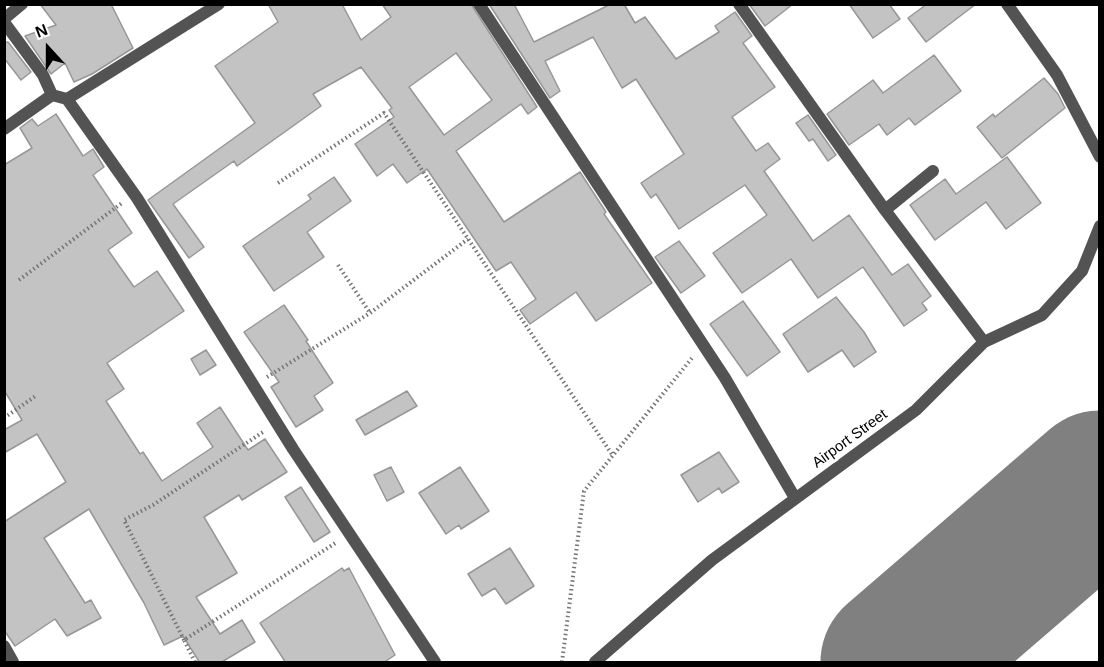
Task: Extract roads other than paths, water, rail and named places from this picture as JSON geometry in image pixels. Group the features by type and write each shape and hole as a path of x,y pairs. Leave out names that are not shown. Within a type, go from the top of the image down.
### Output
{"street":[{"path":"22,4 4,21 44,75 52,95"},
{"path":"67,99 219,4"},
{"path":"479,4 725,378 795,498"},
{"path":"739,4 885,210 984,342"},
{"path":"1007,4 1057,75 1100,157"},
{"path":"52,95 67,99 134,193 277,423 435,663"},
{"path":"4,129 52,95"},
{"path":"885,210 933,171"},
{"name":"Airport Street","path":"595,663 712,560 916,410 984,342 1042,315 1082,271 1100,226"},
{"path":"4,646 13,663"}]}
